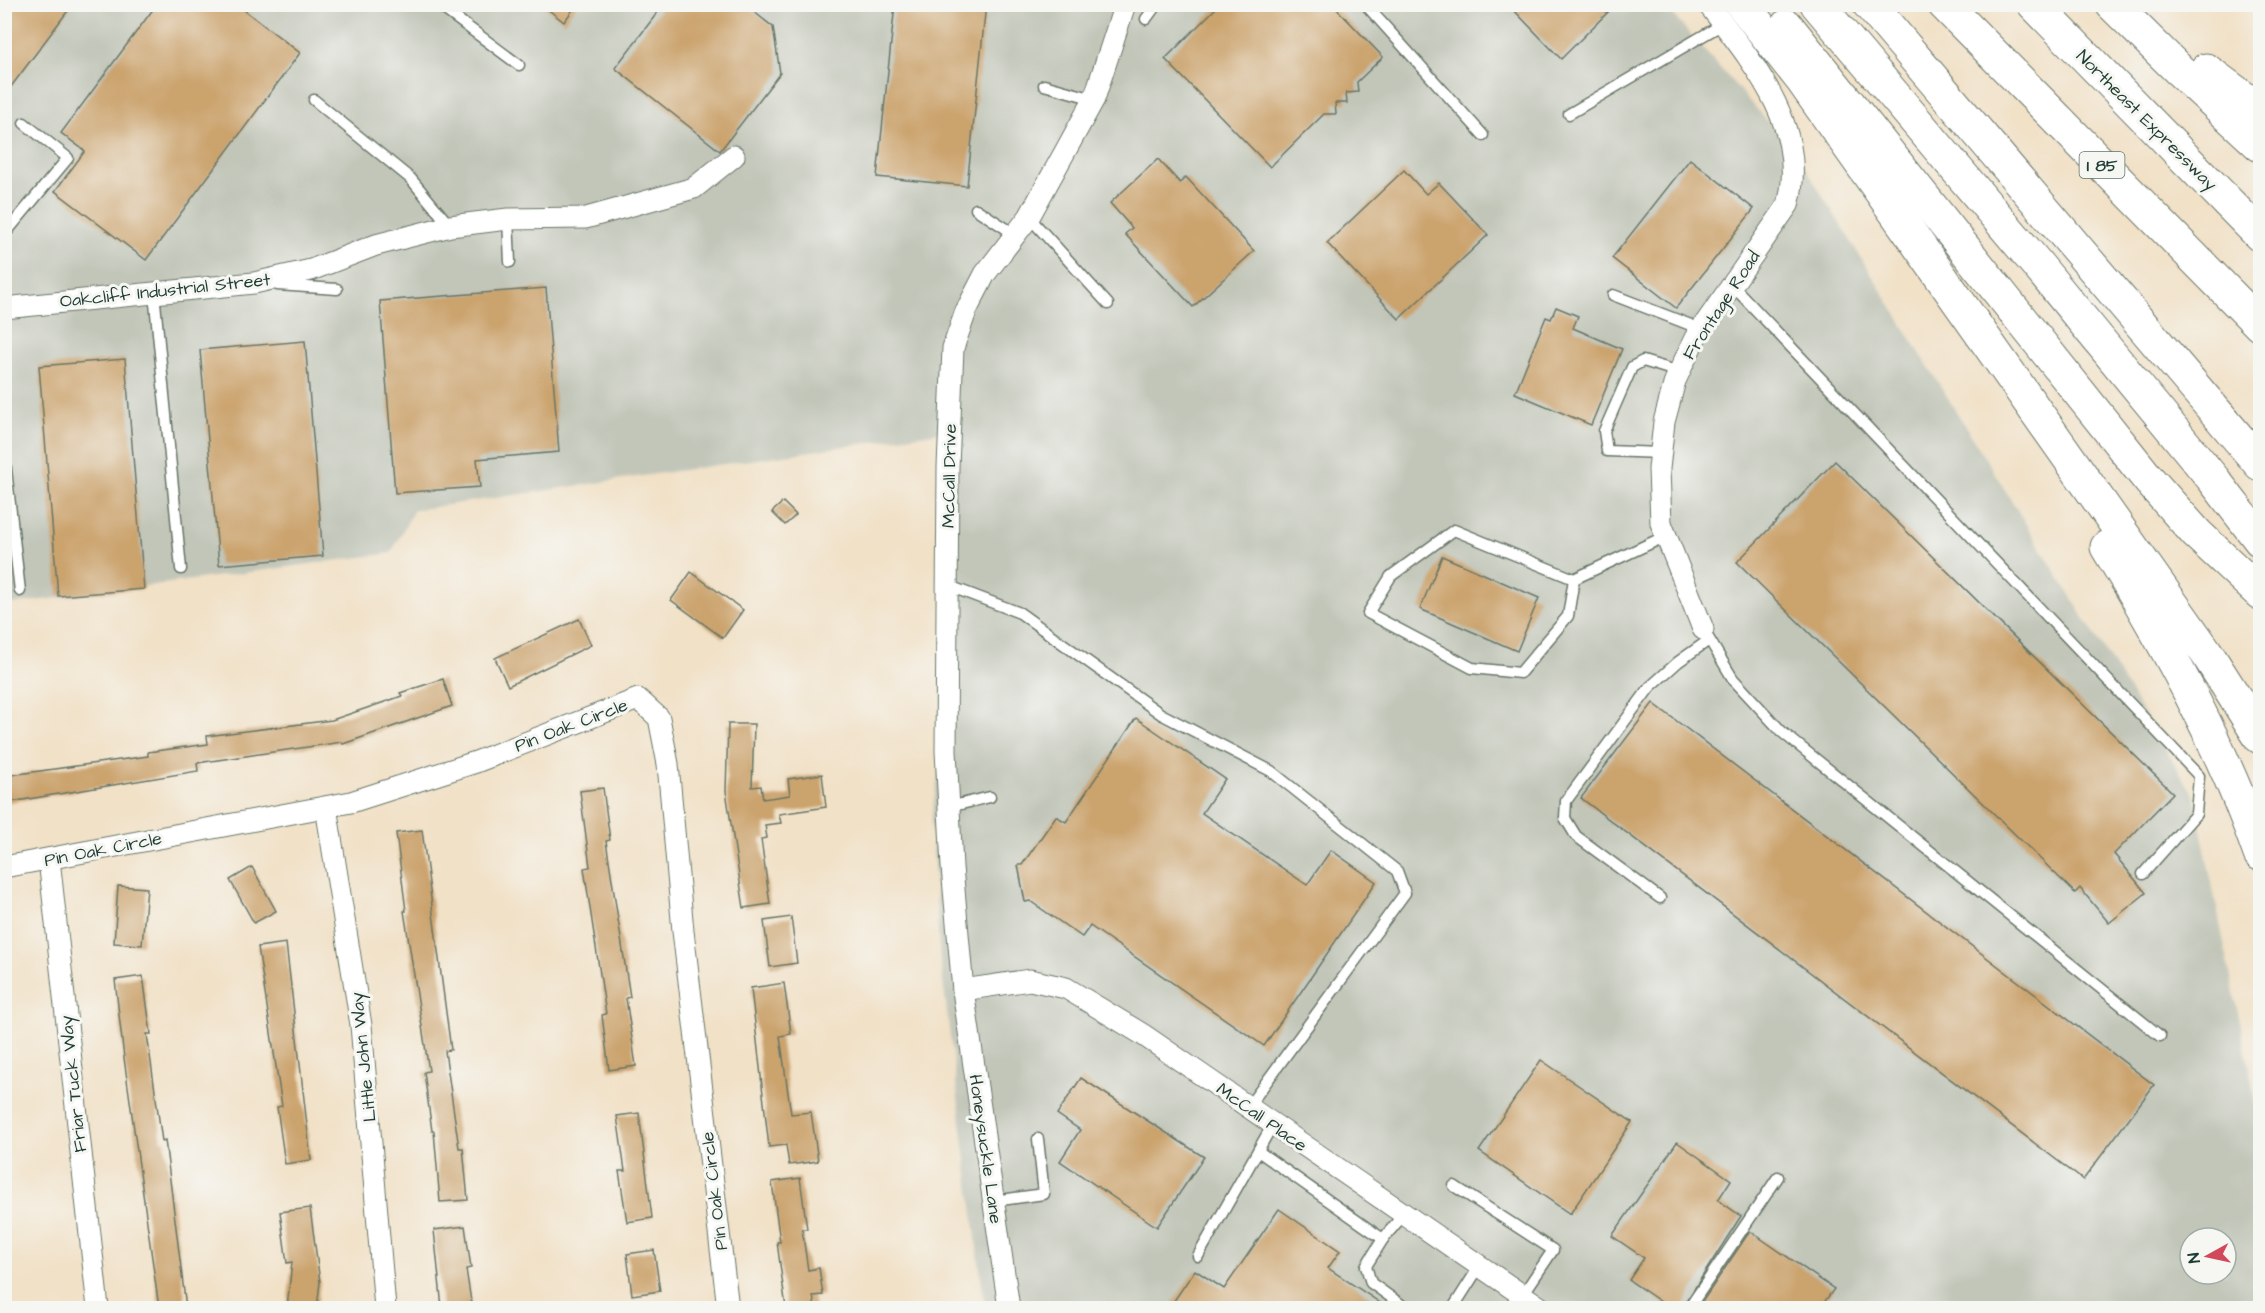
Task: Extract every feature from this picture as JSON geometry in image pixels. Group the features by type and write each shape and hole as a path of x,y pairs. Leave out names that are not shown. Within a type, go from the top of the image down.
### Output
{"highway":[{"path":"1769,4 2149,480 2197,534 2256,589"},
{"path":"1816,4 2035,262 2214,480 2260,540"},
{"path":"1869,4 2260,464"},
{"name":"I 85","path":"1944,4 2260,325"},
{"name":"Northeast Expressway","path":"2034,4 2260,235"},
{"path":"2112,4 2260,145"},
{"path":"2122,4 2260,110"},
{"path":"1733,14 1802,80 2206,652 2260,736"},
{"path":"1984,339 2170,652 2241,799 2260,854"}],"street":[{"name":"McCall Drive","path":"963,990 946,751 948,467 953,348 966,311 985,274 1029,218 1094,99 1125,4"},
{"name":"Frontage Road","path":"1706,634 1661,523 1661,453 1664,422 1678,372 1701,329 1788,205 1794,183 1788,133 1776,100 1733,14 1708,4"},
{"name":"Oakcliff Industrial Street","path":"4,308 254,283 311,270 376,245 450,226 508,219 586,218 694,188 734,156"},
{"name":"Pin Oak Circle","path":"4,867 351,802 476,762 638,699 659,718 668,764 683,931 728,1308"},
{"name":"Little John Way","path":"326,807 362,1025 385,1308"},
{"name":"Friar Tuck Way","path":"49,859 98,1308"},
{"name":"McCall Place","path":"963,990 1030,980 1066,988 1142,1034 1541,1308"},
{"name":"Honeysuckle Lane","path":"963,990 1009,1308"}],"lane":[{"path":"437,4 519,65"},
{"path":"1146,19 1157,4"},
{"path":"1365,4 1483,135"},
{"path":"1569,114 1733,14"},
{"path":"1044,85 1094,99"},
{"path":"314,100 411,179 450,226"},
{"path":"4,235 68,158 24,123"},
{"path":"976,209 1016,235"},
{"path":"1029,218 1108,304"},
{"path":"508,219 510,262"},
{"path":"254,283 336,289"},
{"path":"1732,285 2199,776 2196,814 2143,874"},
{"path":"154,292 181,569"},
{"path":"1613,295 1701,329"},
{"path":"1661,453 1607,452 1604,431 1632,367 1644,361 1678,372"},
{"path":"4,452 20,591"},
{"path":"1574,579 1568,616 1520,673 1472,668 1368,613 1391,576 1454,530 1574,579 1666,536"},
{"path":"948,586 1020,613 1161,714 1271,771 1397,871 1405,892 1248,1107"},
{"path":"1660,898 1576,836 1565,818 1566,801 1650,687 1706,634 1733,679 1782,732 2160,1036"},
{"path":"949,807 990,797"},
{"path":"1198,1256 1273,1124"},
{"path":"994,1201 1044,1194 1038,1139"},
{"path":"1258,1151 1383,1239"},
{"path":"1689,1308 1778,1177"},
{"path":"1454,1186 1553,1250 1522,1296"},
{"path":"1403,1215 1368,1260 1369,1279 1406,1308"},
{"path":"1453,1308 1479,1267"}],"shaded area":[{"path":"4,5 1664,5 1798,156 2194,795 2260,1121 2260,1308 985,1308 940,958 931,820 948,715 940,432 414,510 391,553 5,605"}],"building":[{"path":"4,4 73,4 4,96"},
{"path":"157,4 236,4 300,53 146,260 55,191 85,151 61,133"},
{"path":"541,4 577,4 564,22"},
{"path":"664,4 744,4 773,27 780,73 720,151 615,68"},
{"path":"895,4 986,4 967,186 877,177"},
{"path":"1220,4 1332,4 1383,57 1357,82 1358,92 1346,93 1347,103 1335,103 1336,114 1324,114 1270,167 1165,59"},
{"path":"1508,4 1616,4 1561,59"},
{"path":"1158,159 1180,183 1186,177 1254,251 1193,307 1125,234 1132,228 1110,203"},
{"path":"1690,159 1754,209 1676,308 1612,258"},
{"path":"1404,170 1426,194 1439,183 1488,235 1399,319 1327,243"},
{"path":"546,288 559,452 477,459 480,487 395,493 380,301"},
{"path":"1556,307 1578,316 1573,328 1622,349 1591,425 1515,393 1546,317 1551,319"},
{"path":"305,341 323,556 219,565 200,350"},
{"path":"125,359 144,589 58,596 39,366"},
{"path":"1835,461 2173,793 2114,854 2146,893 2109,923 2080,888 2075,893 1737,562"},
{"path":"783,502 796,515 785,525 772,512"},
{"path":"1442,556 1539,598 1517,651 1420,609"},
{"path":"691,572 743,610 723,638 671,600"},
{"path":"579,619 591,645 508,686 495,658"},
{"path":"443,679 452,706 343,744 342,742 197,763 198,771 4,803 4,776 148,756 148,752 208,744 207,736 332,720"},
{"path":"1653,703 2154,1085 2083,1180 1581,798"},
{"path":"1136,718 1225,779 1202,813 1307,885 1331,850 1376,882 1264,1046 1090,926 1082,937 1030,901 1025,902 1018,865 1022,865 1056,816 1066,822"},
{"path":"728,724 754,724 752,787 761,786 763,799 790,795 788,779 822,774 826,807 779,814 781,823 765,825 767,838 761,839 770,904 744,908 726,791"},
{"path":"603,788 610,840 606,841 630,997 626,998 636,1066 609,1070 602,1015 606,1014 584,868 590,867 580,791"},
{"path":"422,830 451,1050 445,1051 459,1148 463,1148 468,1200 440,1202 434,1131 432,1131 424,1072 429,1071 404,911 406,911 396,833"},
{"path":"252,867 276,911 254,923 230,880"},
{"path":"118,886 147,888 142,945 114,943"},
{"path":"791,917 797,963 770,967 764,921"},
{"path":"286,943 311,1160 285,1164 277,1107 282,1106 258,947"},
{"path":"143,976 151,1034 147,1034 162,1141 165,1140 186,1308 159,1308 124,1058 115,980"},
{"path":"784,983 791,1034 780,1036 791,1114 811,1112 818,1161 789,1165 786,1145 769,1147 751,988"},
{"path":"1541,1060 1632,1122 1570,1214 1479,1151"},
{"path":"1081,1078 1204,1157 1157,1227 1060,1161 1080,1130 1057,1114"},
{"path":"639,1113 652,1218 627,1222 619,1171 625,1171 617,1116"},
{"path":"1677,1142 1731,1180 1718,1200 1741,1216 1682,1308 1670,1308 1629,1280 1644,1258 1612,1236"},
{"path":"800,1178 807,1229 802,1229 808,1270 819,1268 823,1295 813,1296 815,1308 786,1308 777,1242 780,1242 772,1182"},
{"path":"310,1208 320,1282 317,1308 287,1308 292,1262 287,1263 280,1212"},
{"path":"1279,1209 1340,1251 1328,1268 1388,1308 1169,1308 1195,1270 1224,1289"},
{"path":"465,1226 471,1268 466,1269 472,1308 442,1308 434,1230"},
{"path":"1750,1231 1834,1289 1820,1308 1698,1308"},
{"path":"654,1250 660,1291 632,1295 627,1254"}]}
